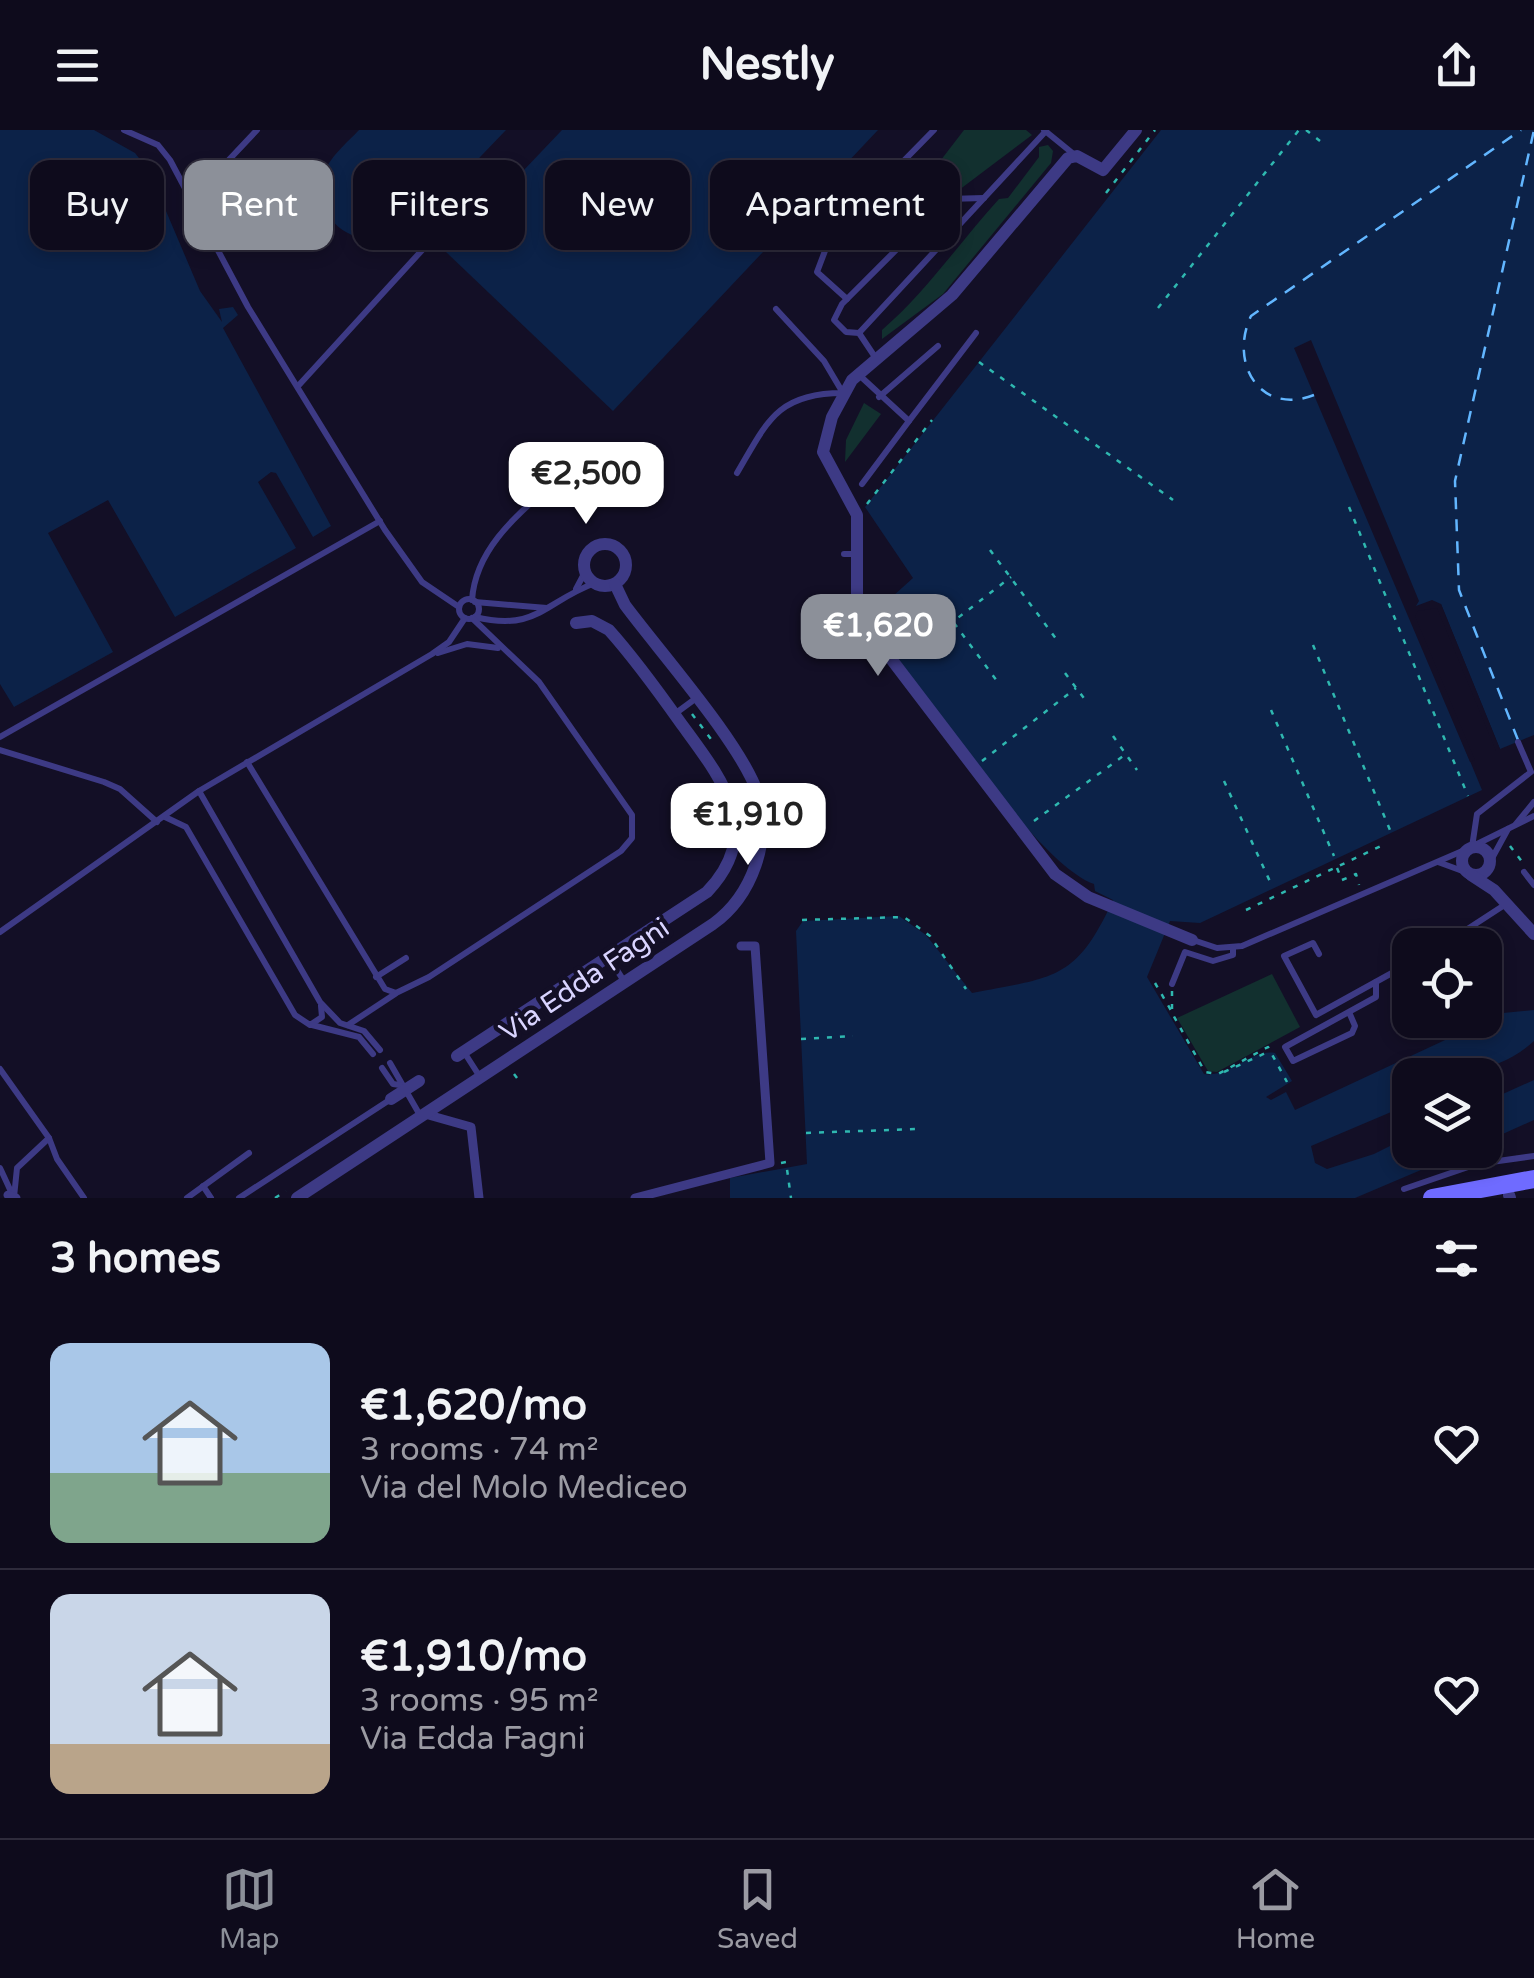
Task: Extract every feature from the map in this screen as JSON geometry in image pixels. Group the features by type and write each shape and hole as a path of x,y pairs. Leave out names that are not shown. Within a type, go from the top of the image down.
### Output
{"main road":[{"path":"1432,1198 1534,1179"}],"street":[{"path":"1136,130 1106,168 1096,169 1077,156 1068,158 952,296 858,373 843,393 823,452 857,515 857,600 866,626 1044,864 1068,886 1094,900 1192,940"},
{"path":"600,544 615,546 622,553 626,568 614,584 595,583 585,572 585,557 600,544"},
{"name":"Via Edda Fagni","path":"460,1054 706,892 726,868 733,848 734,816 727,791 685,706 614,584"},
{"name":"Via Edda Fagni","path":"297,1198 728,912 759,856 762,814 752,778 609,630 592,621 576,623"},
{"path":"1494,890 1485,850 1470,848 1461,861 1468,873 1494,890 1534,934"},
{"path":"1468,873 1481,874 1489,866"},
{"path":"635,1198 770,1164 755,946 742,946"},
{"path":"398,1092 419,1081"},
{"path":"423,1116 471,1127 479,1198"}],"lane":[{"path":"124,130 158,145 184,187"},
{"path":"229,160 257,130"},
{"path":"847,298 817,272 831,235 934,130"},
{"path":"984,198 947,199 847,298 834,320 846,332 858,332 984,198 1045,131 1077,156"},
{"path":"218,250 248,307 422,582 460,608 539,682 632,815 632,838 621,851 348,1025"},
{"path":"300,386 423,250"},
{"path":"737,473 770,416 782,405 843,393 824,361 776,309"},
{"path":"858,332 875,356"},
{"path":"862,484 976,334"},
{"path":"880,397 938,346"},
{"path":"858,373 909,421"},
{"path":"0,932 200,791 449,642 471,618 474,581 496,538 568,470"},
{"path":"0,737 380,521"},
{"path":"844,554 860,554"},
{"path":"576,590 585,572"},
{"path":"471,618 514,622 536,619 576,590 595,583"},
{"path":"460,608 474,601 533,610 548,608"},
{"path":"432,654 468,644 501,648"},
{"path":"1470,848 1477,814 1532,772 1518,742"},
{"path":"0,750 104,782 120,789 160,820 186,826 302,1023 359,1037 377,1052 364,1031 340,1023 320,1002 200,791"},
{"path":"248,762 376,977 389,992 396,994"},
{"path":"1489,866 1512,826 1534,802"},
{"path":"1192,940 1233,948 1470,848 1531,817"},
{"path":"1437,862 1468,873"},
{"path":"1524,872 1534,884"},
{"path":"1473,928 1507,904"},
{"path":"1320,954 1313,944 1284,956 1316,1015 1392,973"},
{"path":"1172,984 1186,952 1214,961 1233,955 1233,948"},
{"path":"608,957 625,982"},
{"path":"376,977 406,958"},
{"path":"1349,1012 1355,1026 1352,1033 1293,1061 1285,1048 1349,1012 1376,997 1376,982"},
{"path":"310,1025 322,1018 320,1002"},
{"path":"460,1054 481,1078"},
{"path":"386,1065 398,1092 423,1116"},
{"path":"0,1069 50,1138 57,1159 84,1198"},
{"path":"239,1198 398,1092"},
{"path":"13,1197 18,1168 50,1138"},
{"path":"186,1198 249,1153"},
{"path":"1404,1188 1478,1164 1534,1156"},
{"path":"0,1168 13,1197"},
{"path":"203,1186 211,1198"}],"path":[{"path":"1106,192 1155,130"},
{"path":"1158,308 1299,130"},
{"path":"1306,130 1320,141"},
{"path":"979,362 1173,500"},
{"path":"866,505 932,420"},
{"path":"1349,507 1468,796"},
{"path":"990,550 1057,640"},
{"path":"902,661 1011,577"},
{"path":"953,622 1000,685"},
{"path":"1312,646 1390,830"},
{"path":"1065,673 1086,701"},
{"path":"978,764 1076,688"},
{"path":"685,706 722,753"},
{"path":"1271,710 1334,856"},
{"path":"1113,736 1137,770"},
{"path":"1026,826 1126,754"},
{"path":"1224,781 1272,886"},
{"path":"1509,844 1518,857"},
{"path":"1246,910 1384,846"},
{"path":"1336,868 1342,880 1356,874 1358,886"},
{"path":"802,920 904,916 930,936 966,988"},
{"path":"1155,983 1205,1072 1218,1075 1270,1051"},
{"path":"1172,984 1172,1013 1206,1072 1218,1074 1268,1048 1288,1082"},
{"path":"801,1039 854,1036"},
{"path":"806,1132 916,1128"},
{"path":"784,1164 791,1198"}],"green space":[{"path":"964,130 1026,130 1032,135 960,189 960,160 941,160"},
{"path":"1048,145 1053,151 1051,163 943,294 882,339 882,330 960,250 999,199 1008,198 1039,157 1039,147"},
{"path":"864,403 881,414 845,462 846,440"},
{"path":"1272,974 1300,1027 1217,1072 1208,1071 1177,1018"}],"water":[{"path":"0,130 94,130 140,160 30,160 30,250 164,250 164,206 200,291 222,322 219,309 233,307 238,315 223,328 331,526 313,537 276,473 271,472 258,482 296,548 175,617 108,500 48,533 113,652 14,707 0,684"},
{"path":"359,130 506,130 477,160 353,160 353,235 333,221 332,160"},
{"path":"562,130 878,130 850,160 710,160 710,250 765,250 613,411 446,252 525,250 525,169"},
{"path":"1161,130 1534,130 1534,735 1500,749 1441,604 1412,609 1410,616 1482,790 1200,923 1170,921 1147,977 1204,1074 1223,1072 1257,1055 1275,1053 1292,1081 1266,1097 1271,1100 1286,1092 1295,1110 1392,1065 1392,1112 1311,1146 1315,1163 1327,1169 1392,1145 1392,1168 1426,1168 1355,1198 730,1198 730,1178 807,1164 796,931 803,921 899,916 926,935 972,993 1059,971 1087,946 1113,900 1095,891 1094,884 1069,869 1010,809 876,628 873,614 913,578 865,507"},
{"path":"1534,1010 1534,1041 1507,1060 1407,1058 1449,1038 1502,1038 1502,1013"},
{"path":"1534,1080 1534,1120 1502,1134 1502,1094"}],"pier":[{"path":"1311,340 1419,601 1416,606 1432,600 1441,604 1500,749 1496,751 1437,608 1418,611 1415,616 1475,760 1470,762 1294,348"}],"ferry route":[{"path":"1314,395 1295,400 1278,398 1254,381 1244,351 1251,316 1521,130"},
{"path":"1518,740 1459,590 1455,481 1534,130"}]}
